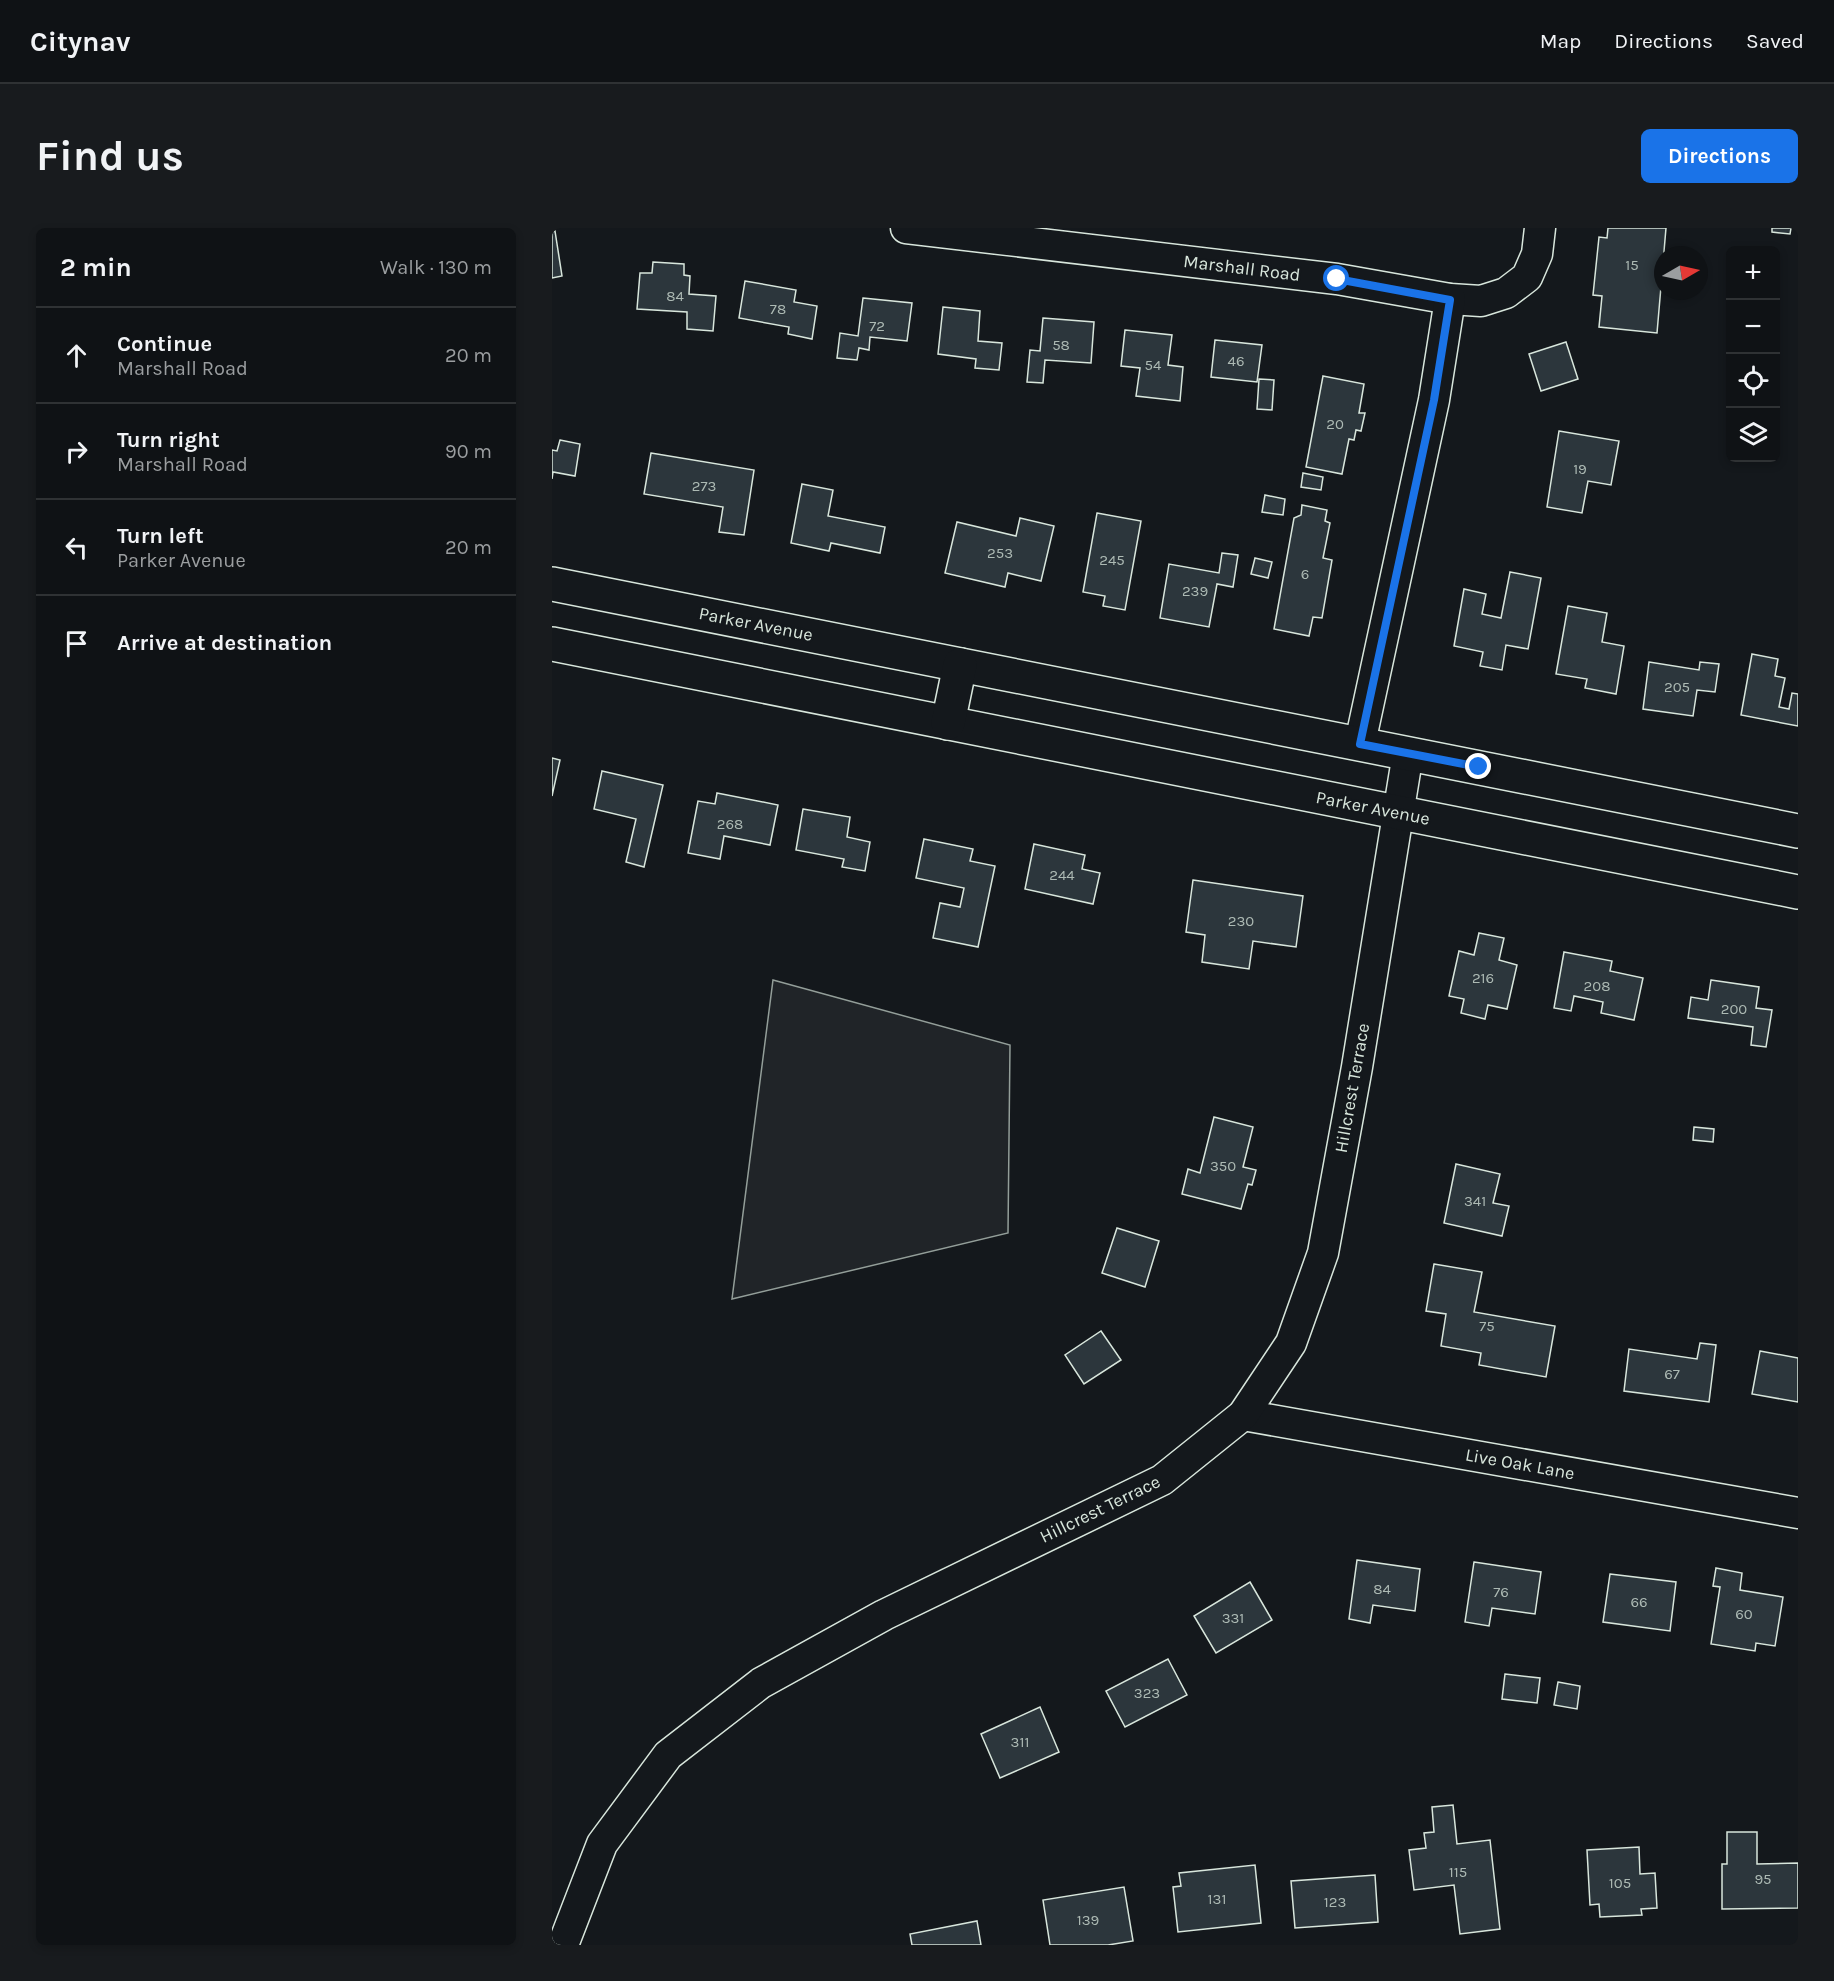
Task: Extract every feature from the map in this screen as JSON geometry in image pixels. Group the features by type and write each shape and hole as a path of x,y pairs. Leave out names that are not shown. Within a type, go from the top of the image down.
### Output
{"street":[{"name":"Marshall Road","path":"906,228 1337,279 1450,300 1480,301 1506,293 1527,277 1538,254 1540,228"},
{"path":"1360,744 1434,400 1450,300"},
{"name":"Parker Avenue","path":"552,584 1798,831"},
{"name":"Parker Avenue","path":"552,644 1798,892"},
{"path":"948,723 960,665"},
{"name":"Hillcrest Terrace","path":"563,1945 602,1844 669,1755 761,1683 884,1615 1161,1480 1243,1415 1291,1343 1323,1254 1357,1067 1408,753"},
{"name":"Live Oak Lane","path":"1243,1415 1798,1513"}],"shaded area":[{"path":"773,980 1010,1045 1008,1233 732,1299"}],"building":[{"path":"1608,228 1666,228 1664,246 1654,246 1654,300 1660,300 1657,333 1599,327 1602,296 1593,295 1599,237 1607,238"},
{"path":"1772,228 1791,228 1790,234 1772,232"},
{"path":"555,231 562,276 552,278 552,232"},
{"path":"653,262 684,264 684,275 690,276 689,294 716,296 713,331 687,329 687,312 637,309 640,273 652,273"},
{"path":"745,281 796,290 794,302 817,306 812,339 788,334 789,327 739,318"},
{"path":"863,298 912,303 907,341 870,337 869,350 859,348 857,360 837,358 840,333 858,336"},
{"path":"943,307 980,311 978,341 1002,343 999,370 975,368 976,359 938,354"},
{"path":"1043,318 1094,322 1091,363 1045,360 1043,383 1027,382 1030,350 1040,351"},
{"path":"1125,330 1172,335 1168,365 1183,367 1180,401 1136,396 1140,368 1121,366"},
{"path":"1215,340 1262,345 1257,382 1211,377"},
{"path":"1566,342 1578,379 1541,391 1529,354"},
{"path":"1323,376 1364,384 1359,413 1365,413 1361,431 1356,430 1354,440 1349,439 1342,474 1306,467"},
{"path":"1259,379 1274,380 1272,410 1257,409"},
{"path":"1559,431 1619,441 1611,485 1588,481 1582,513 1547,507"},
{"path":"560,440 580,444 575,476 553,472 552,479 552,450 557,451"},
{"path":"651,453 754,470 744,535 719,532 723,507 644,494"},
{"path":"1303,473 1323,477 1321,490 1301,487"},
{"path":"802,484 833,490 828,516 885,527 880,553 831,543 829,551 791,543"},
{"path":"1265,495 1285,499 1283,515 1262,512"},
{"path":"1302,505 1327,510 1325,521 1330,523 1323,558 1332,560 1322,618 1313,617 1309,636 1274,629 1294,518 1301,515"},
{"path":"1097,513 1141,521 1125,610 1103,606 1105,596 1083,592"},
{"path":"1020,518 1054,526 1041,581 1008,573 1005,587 945,573 957,522 1016,536"},
{"path":"1222,553 1238,555 1233,587 1217,584 1209,627 1160,618 1169,564 1219,573"},
{"path":"1255,558 1272,562 1268,578 1251,574"},
{"path":"1510,572 1541,578 1528,649 1506,645 1502,670 1480,666 1483,652 1454,646 1464,589 1486,594 1482,614 1501,618"},
{"path":"1568,606 1607,613 1602,642 1624,646 1616,694 1585,688 1587,679 1556,674"},
{"path":"1752,654 1778,659 1775,676 1785,678 1779,707 1789,709 1792,693 1798,694 1798,726 1741,715"},
{"path":"1649,662 1699,670 1700,662 1719,664 1715,692 1697,690 1693,716 1643,709"},
{"path":"552,758 560,760 552,796"},
{"path":"602,771 663,785 644,867 626,862 636,819 594,809"},
{"path":"717,793 778,805 770,845 724,836 720,859 688,853 698,801 715,804"},
{"path":"803,809 850,817 847,837 870,842 865,871 842,867 844,859 796,850"},
{"path":"924,839 973,849 970,861 995,866 978,947 933,938 940,903 960,907 964,888 916,878"},
{"path":"1034,844 1085,855 1082,869 1100,873 1093,904 1025,889"},
{"path":"1193,880 1303,896 1296,947 1253,941 1249,969 1202,962 1205,935 1186,932"},
{"path":"1479,933 1504,938 1499,960 1517,965 1507,1009 1488,1005 1485,1019 1461,1013 1464,999 1449,996 1459,951 1474,955"},
{"path":"1564,952 1612,961 1610,971 1643,978 1634,1020 1601,1013 1603,1002 1574,996 1571,1011 1554,1008"},
{"path":"1711,980 1759,987 1756,1008 1772,1010 1766,1047 1751,1045 1753,1027 1688,1018 1691,997 1708,1000"},
{"path":"1214,1117 1253,1127 1243,1167 1256,1170 1252,1185 1248,1184 1241,1209 1182,1194 1188,1169 1200,1173"},
{"path":"1694,1127 1714,1129 1713,1142 1693,1140"},
{"path":"1456,1164 1500,1174 1493,1203 1509,1206 1502,1236 1444,1223"},
{"path":"1117,1228 1159,1241 1145,1287 1102,1273"},
{"path":"1434,1264 1482,1272 1474,1312 1555,1326 1546,1377 1479,1365 1481,1353 1441,1346 1446,1314 1426,1311"},
{"path":"1101,1331 1121,1360 1084,1384 1065,1355"},
{"path":"1700,1343 1716,1345 1709,1402 1624,1391 1629,1349 1697,1359"},
{"path":"1760,1351 1798,1358 1798,1402 1752,1394"},
{"path":"1357,1560 1420,1569 1415,1611 1373,1605 1370,1623 1349,1619"},
{"path":"1474,1562 1541,1572 1535,1614 1492,1608 1489,1626 1465,1622"},
{"path":"1716,1568 1742,1573 1740,1590 1783,1597 1775,1646 1756,1643 1755,1651 1711,1644 1720,1587 1713,1586"},
{"path":"1610,1574 1676,1582 1670,1631 1603,1622"},
{"path":"1250,1582 1272,1620 1216,1653 1194,1616"},
{"path":"1168,1659 1187,1695 1125,1727 1106,1691"},
{"path":"1505,1674 1540,1678 1537,1703 1502,1699"},
{"path":"1558,1682 1580,1686 1577,1709 1554,1705"},
{"path":"1040,1707 1059,1752 1000,1778 981,1734"},
{"path":"1453,1805 1457,1844 1490,1840 1500,1929 1460,1934 1454,1885 1414,1890 1409,1850 1426,1848 1424,1833 1434,1832 1432,1807"},
{"path":"1727,1832 1757,1832 1757,1864 1798,1863 1798,1908 1722,1909 1722,1864 1727,1864"},
{"path":"1639,1847 1640,1874 1655,1873 1657,1908 1641,1909 1642,1915 1600,1917 1599,1904 1590,1905 1587,1850"},
{"path":"1255,1865 1261,1923 1178,1932 1173,1887 1181,1886 1179,1873"},
{"path":"1375,1875 1378,1922 1295,1928 1291,1881"},
{"path":"1124,1887 1133,1941 1108,1945 1050,1945 1043,1900"},
{"path":"977,1921 981,1945 912,1945 910,1934"}],"route":[{"path":"1337,279 1450,300 1434,400 1360,744 1479,767"}]}
